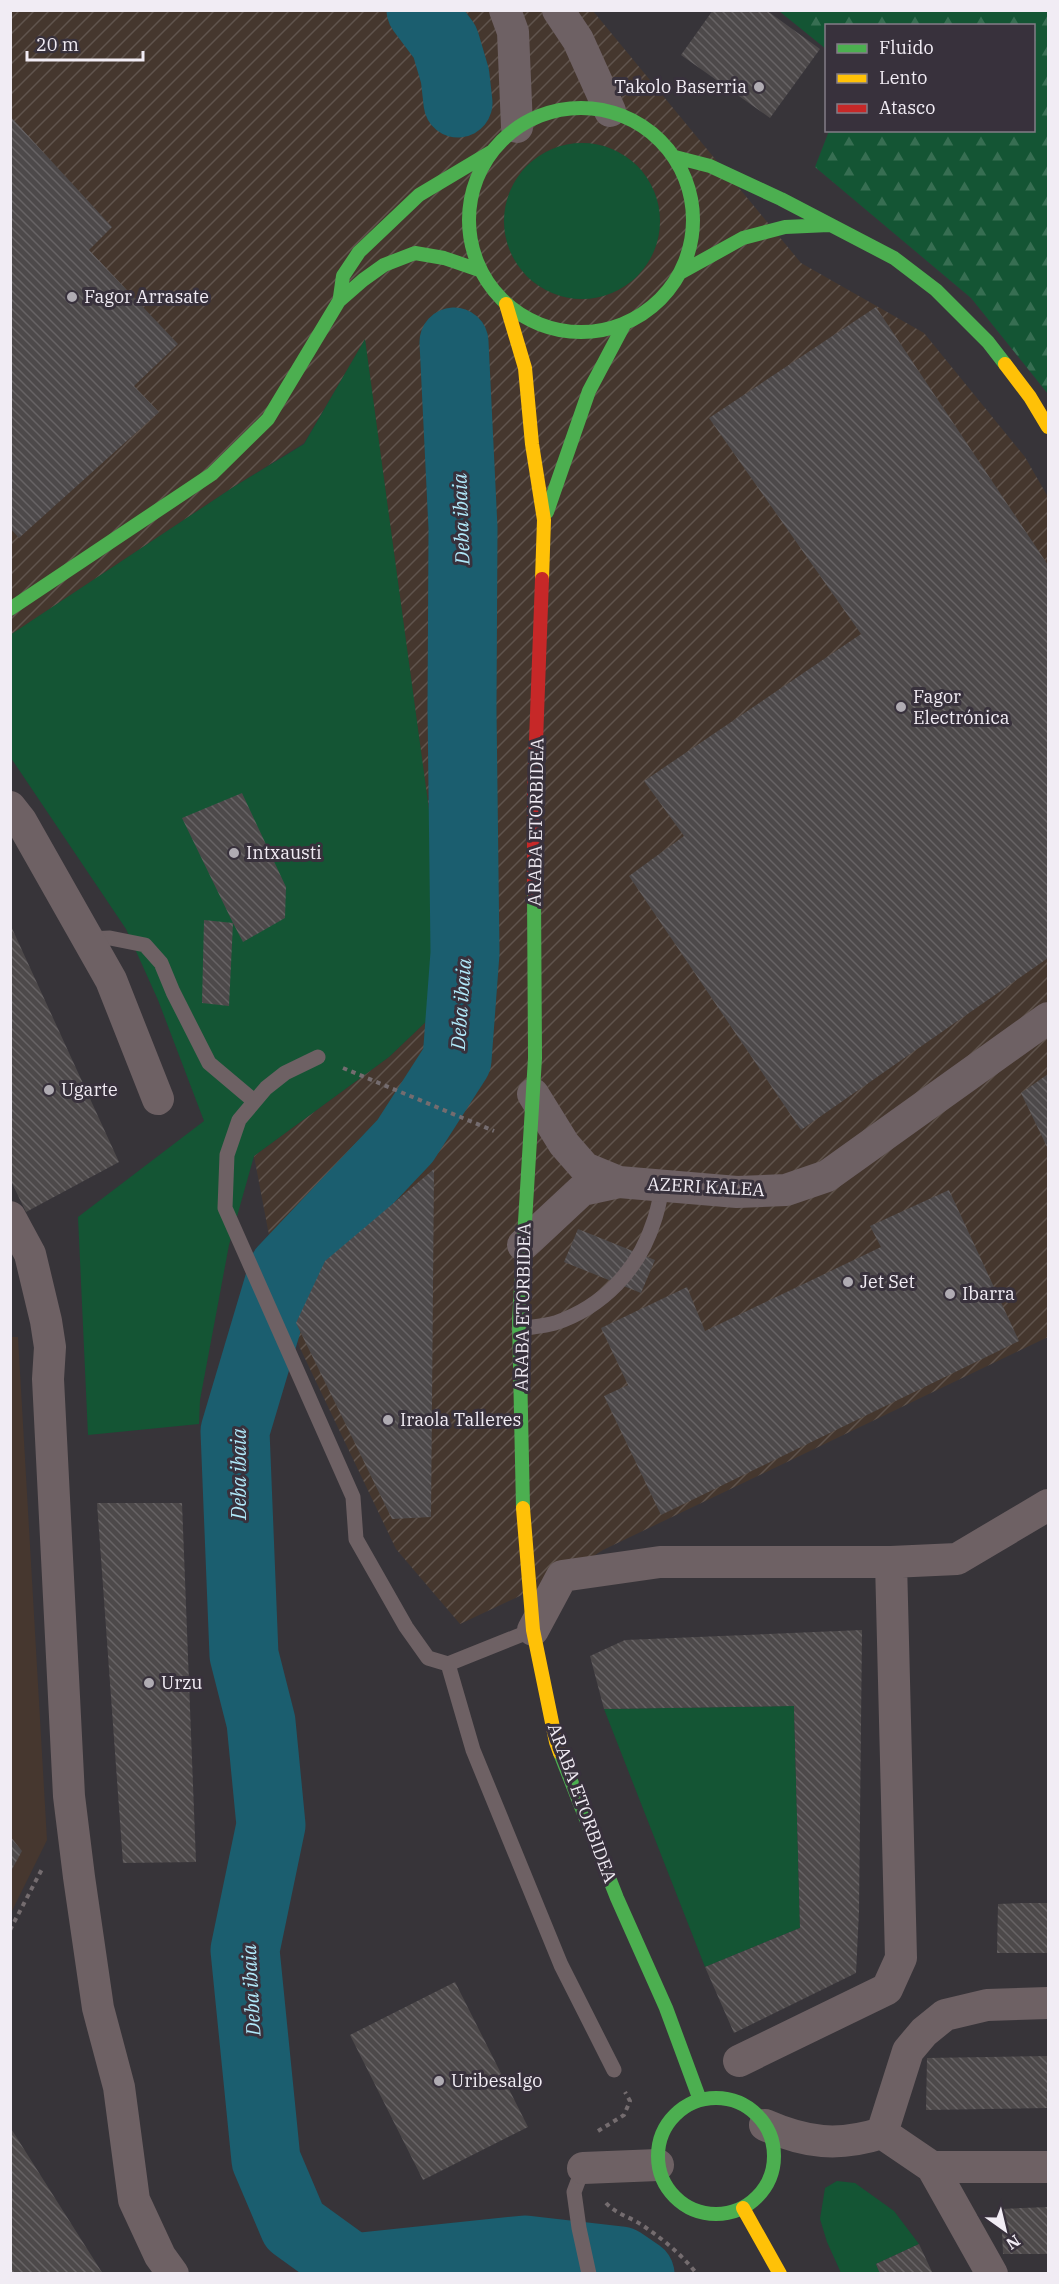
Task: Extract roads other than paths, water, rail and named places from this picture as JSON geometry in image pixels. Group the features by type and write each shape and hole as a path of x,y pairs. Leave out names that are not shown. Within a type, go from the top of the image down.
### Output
{"street":[{"path":"505,10 513,32 517,127"},
{"path":"558,10 578,40 610,111"},
{"path":"339,301 343,276 359,252 419,195 491,152 517,127 546,113 577,107 610,111 635,120 657,136 675,157 688,185 693,215 691,245 680,273 665,294 647,311 625,324 594,332 562,331 532,322 506,304 479,270 468,230 468,209 472,189 491,152"},
{"path":"675,157 710,166 894,258 936,290 988,342 1030,397 1048,427"},
{"path":"680,273 743,238 785,227 830,225"},
{"path":"10,609 212,474 268,419 339,301 384,265 415,253 444,258 479,270"},
{"name":"ARABA ETORBIDEA","path":"506,304 525,368 532,444 544,520 534,796 535,1058 519,1329 523,1519 533,1630 556,1742 617,1898 666,2008 700,2100"},
{"name":"ARABA ETORBIDEA","path":"544,520 577,418 606,351 625,324"},
{"path":"10,807 21,821 111,980 158,1099"},
{"name":"AZERI KALEA","path":"533,1094 564,1144 585,1168 620,1182 736,1192 786,1190 826,1176 1048,1018"},
{"path":"524,1245 582,1190 620,1182"},
{"path":"10,1217 30,1254 50,1347 49,1391 69,1796 98,2008 119,2087 134,2200 160,2256 172,2274"},
{"path":"533,1630 562,1576 660,1562 891,1562 957,1559 1048,1505"},
{"path":"740,2061 887,1989 901,1958 891,1562"},
{"path":"882,2133 908,2051 924,2032 945,2015 987,2005 1048,2003"},
{"path":"719,2098 737,2102 753,2111 765,2125 773,2142 774,2162 769,2180 758,2196 743,2208 726,2214 707,2214 689,2209 674,2198 663,2183 658,2165 658,2148 662,2132 685,2106 700,2100 719,2098"},
{"path":"765,2125 791,2136 825,2142 859,2140 882,2133"},
{"path":"882,2133 932,2167 992,2274"},
{"path":"583,2168 658,2165"},
{"path":"932,2167 1048,2167"},
{"path":"743,2208 780,2274"}],"lane":[{"path":"88,939 110,938 146,945 161,963 209,1063 255,1101"},
{"path":"318,1057 285,1073 266,1088 239,1120 227,1155 225,1208 353,1497 356,1539 406,1627 428,1658 448,1664 533,1630"},
{"path":"519,1329 554,1323 585,1310 608,1295 636,1262 654,1222 663,1185"},
{"path":"448,1664 473,1750 561,1965 614,2070"},
{"path":"583,2168 574,2192 589,2274"}],"waterway":[{"name":"Deba ibaia","path":"421,10 445,42 455,76 458,103"},
{"name":"Deba ibaia","path":"454,342 463,528 462,709 465,953 457,1060 405,1141 283,1270 235,1431 244,1655 261,1722 271,1825 245,1950 266,2160 294,2226 352,2268 525,2250 621,2261 640,2274"}],"place":[{"name":"Takolo Baserria","path":"759,87"},
{"name":"Fagor Arrasate","path":"72,297"},
{"name":"Fagor Electrónica","path":"901,707"},
{"name":"Intxausti","path":"234,853"},
{"name":"Ugarte","path":"49,1090"},
{"name":"Jet Set","path":"848,1282"},
{"name":"Ibarra","path":"950,1294"},
{"name":"Iraola Talleres","path":"388,1420"},
{"name":"Urzu","path":"149,1683"},
{"name":"Uribesalgo","path":"439,2081"}]}
